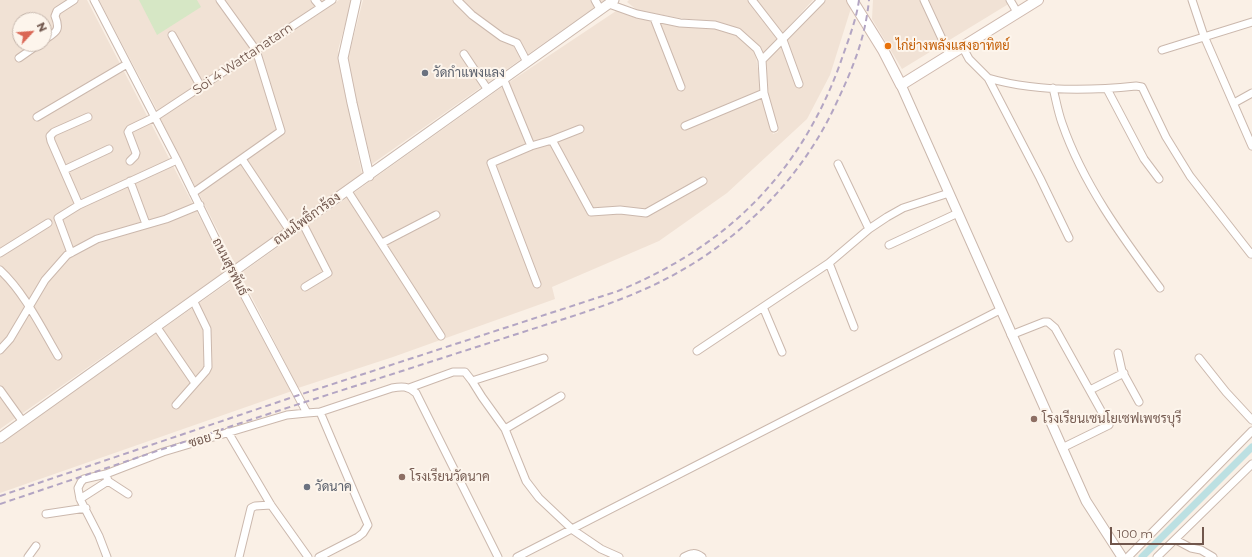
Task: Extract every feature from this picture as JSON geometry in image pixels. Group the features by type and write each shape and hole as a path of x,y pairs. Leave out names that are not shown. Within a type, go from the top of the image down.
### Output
{"main road":[{"path":"852,0 883,50 901,85 1038,0"}],"street":[{"path":"52,34 57,30 58,24 54,16 56,12 74,0"},
{"name":"ถนนสุรพันธ์","path":"94,0 200,205 232,272 307,413"},
{"path":"193,193 281,131 256,50 220,0"},
{"path":"315,0 320,7"},
{"name":"Soi 4 Wattanatam","path":"130,161 134,158 136,153 128,131 130,129 155,117 332,0"},
{"path":"356,0 343,58 369,176"},
{"path":"457,0 472,15 502,37 517,43 527,62"},
{"path":"595,0 600,9"},
{"path":"752,0 783,40 799,84"},
{"path":"762,60 821,0"},
{"path":"924,0 949,54"},
{"path":"1010,0 1017,12"},
{"path":"1192,0 1204,36 1252,146"},
{"path":"612,2 636,14 680,23 715,25 738,32 757,50 762,60 764,93 774,128"},
{"name":"ถนนโพธิ์การ้อง","path":"0,438 347,190 369,176 503,78 612,2"},
{"path":"654,18 681,87"},
{"path":"1162,50 1252,22"},
{"path":"172,35 201,87"},
{"path":"962,46 969,58 988,78 1040,178 1069,238"},
{"path":"19,58 28,52"},
{"path":"464,54 488,90"},
{"path":"37,117 127,64"},
{"path":"503,78 531,146"},
{"path":"988,78 1012,84 1053,88 1107,89 1136,86 1142,87 1166,137 1190,176 1251,254 1252,253"},
{"path":"901,85 1086,501 1122,557"},
{"path":"1053,88 1062,123 1089,182 1119,231 1160,288"},
{"path":"1107,89 1144,160 1160,178"},
{"path":"686,126 764,93"},
{"path":"1234,103 1252,93"},
{"path":"79,205 50,141 50,136 54,132 88,118"},
{"path":"537,284 491,163 531,146 580,130"},
{"path":"552,140 591,212 620,210 646,213 703,181"},
{"path":"64,170 109,149"},
{"path":"242,159 290,231"},
{"path":"71,253 58,218 79,205 177,160"},
{"path":"838,164 869,229"},
{"path":"130,181 146,224"},
{"path":"347,190 441,336"},
{"path":"697,351 829,263 869,229 903,208 949,193"},
{"path":"0,350 10,339 45,280 67,255 97,239 166,219 200,205"},
{"path":"889,245 958,213"},
{"path":"382,243 436,215"},
{"path":"302,222 328,273 305,287"},
{"path":"0,252 48,223"},
{"path":"829,263 854,327"},
{"path":"0,270 29,307 58,356"},
{"path":"176,405 206,371 208,361 207,329 193,300"},
{"path":"762,308 782,352"},
{"path":"517,557 1000,310"},
{"path":"1011,335 1044,322 1048,322 1055,328 1110,425 1062,448"},
{"path":"156,326 195,383"},
{"path":"1118,353 1124,373 1139,402"},
{"path":"472,380 544,358"},
{"path":"1199,358 1226,392 1252,420"},
{"path":"408,388 454,372 465,372 472,380 482,398 505,428 526,481 539,498 572,529 602,549 619,557"},
{"path":"1090,390 1124,373"},
{"path":"307,413 320,412 399,386 408,388 416,393 498,557"},
{"path":"0,390 23,422"},
{"path":"505,428 561,396"},
{"path":"319,557 358,537 363,533 368,525 320,412"},
{"name":"ซอย 3","path":"107,478 84,479 78,488 80,499 107,478 163,452 287,415 307,413"},
{"path":"1128,557 1252,431"},
{"path":"228,432 271,505 308,557"},
{"path":"1157,557 1252,464"},
{"path":"107,478 128,494"},
{"path":"80,499 86,508 107,557"},
{"path":"239,557 251,508 255,506 271,505"},
{"path":"46,514 86,508"},
{"path":"1176,540 1191,548 1202,550 1214,557"},
{"path":"28,557 36,546"},
{"path":"684,557 692,553 696,553 702,557"}],"shaded area":[{"path":"0,0 87,0 227,270 0,429"},
{"path":"99,0 327,0 158,112"},
{"path":"339,0 352,0 338,50 341,73 362,174 236,266 160,118"},
{"path":"363,0 605,0 372,164 347,62"},
{"path":"629,0 748,0 777,39 763,54 739,29 716,21 684,19 637,10 627,2"},
{"path":"755,0 813,0 781,35"},
{"path":"825,0 849,0 852,5 830,75 807,119 727,193 659,241 552,287 555,299 393,357 298,388 240,274 502,87 622,7 636,17 684,27 716,28 737,35 755,52 763,99 773,134 778,132 769,97 765,62"},
{"path":"873,0 1015,0 902,69 872,19"},
{"path":"232,280 292,391 0,493 0,443"}],"green space":[{"path":"139,0 197,0 201,7 157,35"}],"waterway":[{"path":"1142,557 1252,447"}],"railway":[{"path":"0,496 299,395 618,291 657,273 693,252 725,229 754,202 781,173 804,140 823,104 840,64 856,16 859,0"},
{"path":"0,504 261,416 591,310 645,289 689,266 715,249 763,208 804,160 821,134 847,80 861,42 869,0"}],"place":[{"name":"ไก่ย่างพลังแสงอาทิตย์","path":"888,46"},
{"name":"วัดกำแพงแลง","path":"425,73"},
{"name":"โรงเรียนเซนโยเซฟเพชรบุรี","path":"1034,419"},
{"name":"โรงเรียนวัดนาค","path":"402,477"},
{"name":"วัดนาค","path":"307,487"}]}
